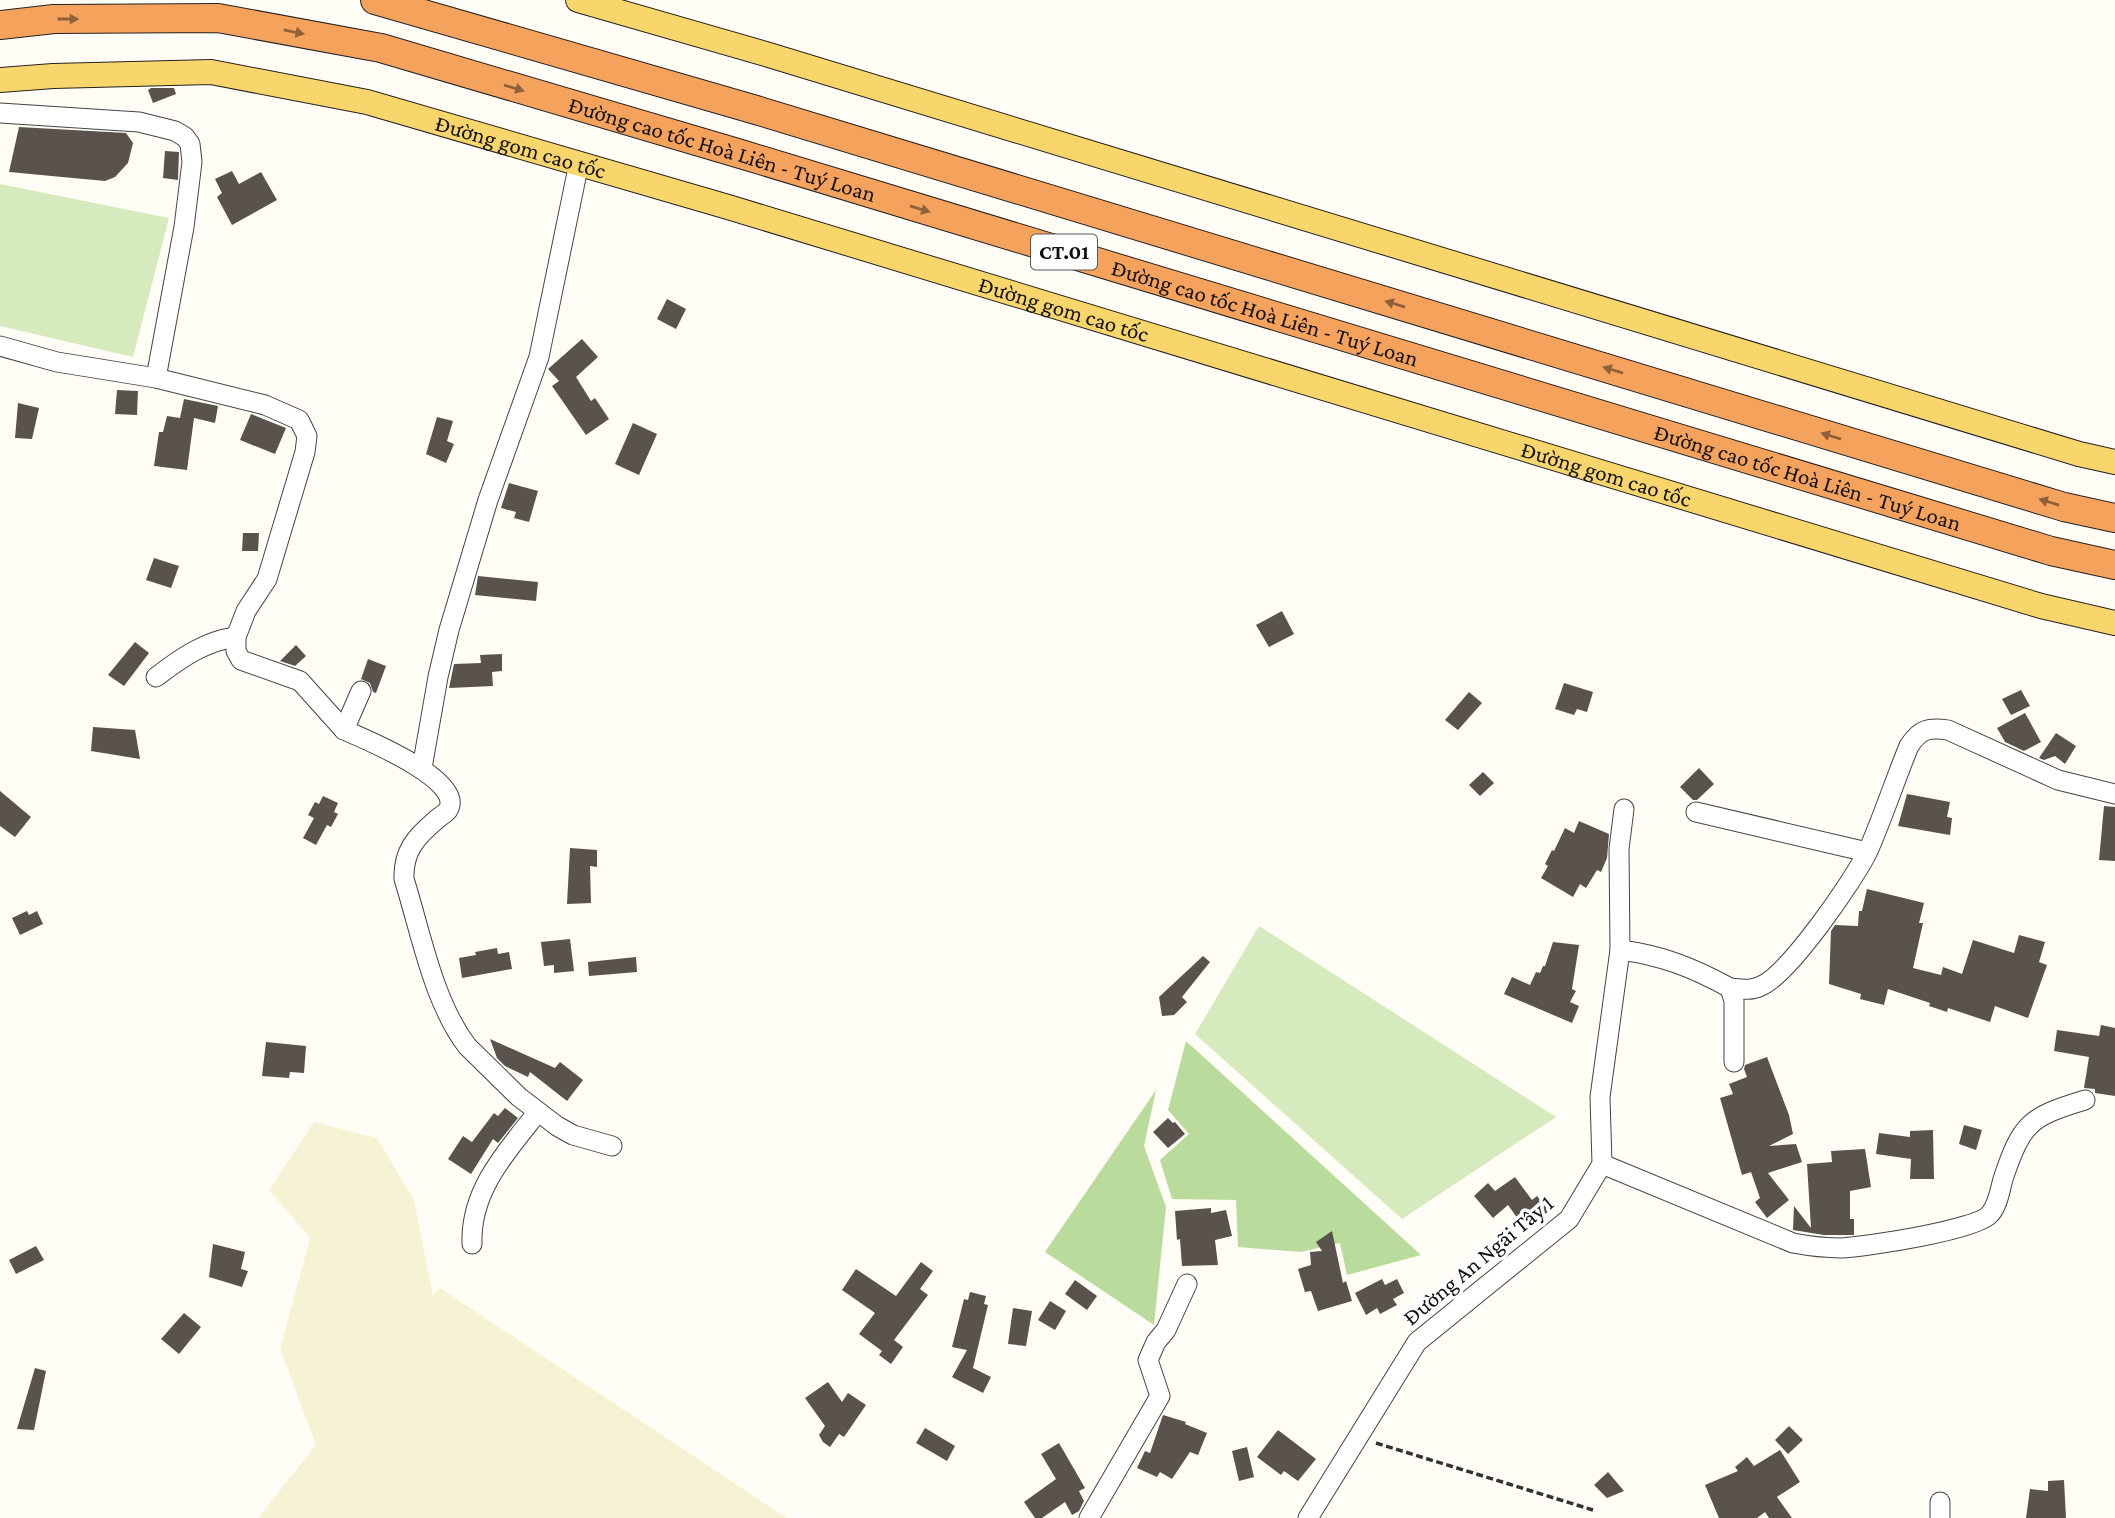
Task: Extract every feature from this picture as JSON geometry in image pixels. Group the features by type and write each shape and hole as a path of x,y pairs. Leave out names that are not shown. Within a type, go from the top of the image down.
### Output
{"highway":[{"name":"Đường cao tốc Hoà Liên - Tuý Loan","path":"375,0 756,110 2064,507 2115,518"},
{"name":"Đường cao tốc Hoà Liên - Tuý Loan","path":"0,25 54,19 218,18 381,48 744,155 2051,551 2115,565"}],"main road":[{"path":"578,0 783,59 2079,454 2115,462"},
{"name":"Đường gom cao tốc","path":"0,80 211,72 367,102 728,206 2027,602 2115,622"}],"street":[{"path":"0,113 123,120 158,125 175,131 190,144 191,162 184,227 156,378"},
{"path":"422,768 449,630 488,500 539,357 579,163"},
{"path":"0,346 57,362 156,378 265,405 299,421 307,436 305,452 267,579 246,611 236,637 236,650 241,660 300,681 344,730 422,768 441,786 449,800 448,810 413,842 404,867 404,878 450,1021 467,1046 537,1113 573,1135 612,1146"},
{"path":"156,677 181,658 215,640 236,637"},
{"path":"344,730 361,691"},
{"path":"1620,950 1664,957 1704,974 1730,989 1748,990 1762,986 1776,977 1814,932 1867,852 1909,746 1923,730 1948,730 2058,780 2115,794"},
{"path":"1623,808 1619,849 1620,950 1600,1097 1602,1164 1793,1243 1858,1247 1982,1222 1994,1209 2010,1158 2024,1130 2047,1113 2085,1100"},
{"path":"1696,812 1867,852"},
{"path":"1730,989 1734,1001 1734,1062"},
{"path":"472,1244 472,1220 479,1196 510,1146 537,1113"},
{"name":"Đường An Ngãi Tây 1","path":"1308,1518 1417,1342 1569,1219 1602,1164"},
{"path":"1089,1518 1160,1396 1148,1360 1166,1330 1187,1284"}],"path":[{"path":"1357,1438 1593,1510"}],"shaded area":[{"path":"314,1122 377,1138 414,1200 433,1296 440,1288 787,1518 258,1518 316,1445 280,1349 310,1238 269,1190"}],"green space":[{"path":"0,184 169,218 133,357 0,326"},
{"path":"1259,926 1556,1117 1402,1219 1195,1034"},
{"path":"1186,1041 1421,1255 1347,1275 1340,1243 1301,1252 1238,1247 1236,1200 1172,1199 1160,1160 1189,1134 1168,1110"},
{"path":"1156,1090 1144,1146 1166,1207 1154,1325 1045,1252"}],"building":[{"path":"174,88 176,94 153,103 148,90"},
{"path":"19,127 126,133 133,143 128,163 115,177 105,181 9,172"},
{"path":"165,151 179,152 178,180 163,178"},
{"path":"232,171 239,184 261,172 277,200 232,225 217,197 222,193 215,179"},
{"path":"667,299 686,309 676,329 657,319"},
{"path":"582,339 598,357 576,377 591,401 595,398 609,419 586,435 552,386 559,381 548,369"},
{"path":"117,390 138,391 137,415 115,414"},
{"path":"184,399 218,406 215,423 194,418 187,470 154,466 159,432 163,432 167,416 180,418"},
{"path":"18,403 39,408 32,439 15,438"},
{"path":"251,414 286,428 275,454 240,440"},
{"path":"437,417 453,421 447,441 454,444 446,463 426,454"},
{"path":"633,423 657,434 639,475 615,464"},
{"path":"509,483 538,491 529,522 514,518 516,512 501,508"},
{"path":"243,533 259,533 258,551 242,551"},
{"path":"154,558 179,566 171,588 146,580"},
{"path":"478,576 538,582 536,601 475,595"},
{"path":"1282,611 1294,634 1269,647 1256,625"},
{"path":"135,642 149,653 124,686 108,675"},
{"path":"296,645 306,656 295,666 280,661"},
{"path":"502,654 502,671 492,672 493,686 449,688 454,664 481,663 480,655"},
{"path":"368,659 386,666 376,693 370,683 361,679"},
{"path":"1564,683 1593,692 1587,712 1577,709 1574,715 1555,709"},
{"path":"2021,690 2030,706 2011,715 2002,699"},
{"path":"1469,692 1482,703 1458,730 1445,720"},
{"path":"2025,713 2041,742 2024,751 2005,742 1997,728"},
{"path":"93,727 135,730 140,759 91,751"},
{"path":"2056,733 2076,746 2065,764 2055,756 2044,760 2039,758"},
{"path":"1699,768 1714,784 1697,800 1693,800 1680,787"},
{"path":"1483,772 1494,783 1480,796 1469,785"},
{"path":"0,791 31,817 15,837 0,826"},
{"path":"1907,794 1950,802 1947,817 1952,818 1950,835 1898,826"},
{"path":"323,796 338,803 334,812 338,814 331,827 327,825 316,845 303,838 314,818 308,815 315,802 319,804"},
{"path":"2104,806 2115,807 2115,861 2099,860"},
{"path":"1579,821 1609,834 1607,858 1601,872 1597,870 1586,888 1580,884 1573,897 1541,878 1548,866 1545,864 1565,828 1574,833"},
{"path":"570,848 597,850 597,867 590,866 591,903 567,904"},
{"path":"1867,889 1924,903 1919,923 1923,923 1913,968 1941,975 1943,967 1962,974 1973,940 2014,953 2019,935 2045,942 2039,962 2047,965 2028,1018 1995,1006 1990,1022 1948,1008 1947,1012 1929,1006 1930,1003 1888,989 1884,1005 1860,999 1861,994 1829,984 1831,931 1835,925 1858,926 1859,911 1862,911"},
{"path":"27,911 29,915 37,911 43,924 20,935 12,918"},
{"path":"570,939 574,971 554,973 554,965 544,966 541,942"},
{"path":"1553,942 1579,945 1572,989 1576,991 1570,1002 1579,1006 1572,1023 1504,994 1512,977 1530,985 1536,972 1540,973 1545,966"},
{"path":"497,948 498,954 509,952 512,969 462,978 459,958"},
{"path":"1203,956 1210,962 1182,997 1187,1002 1174,1015 1162,1016 1159,997"},
{"path":"636,957 637,972 589,976 588,962"},
{"path":"2101,1025 2115,1028 2115,1096 2084,1088 2089,1057 2054,1051 2057,1030 2099,1036"},
{"path":"490,1039 555,1068 560,1062 583,1080 567,1101 530,1072 528,1077 505,1066 497,1058"},
{"path":"266,1042 306,1046 304,1073 290,1072 289,1078 262,1076"},
{"path":"1767,1057 1789,1115 1793,1134 1769,1146 1796,1144 1802,1162 1768,1173 1789,1200 1767,1218 1755,1202 1760,1198 1751,1172 1742,1175 1720,1098 1733,1094 1729,1084 1747,1077 1745,1065"},
{"path":"505,1108 518,1118 498,1143 493,1139 471,1174 448,1159 463,1136 472,1142 494,1113 498,1116"},
{"path":"1168,1118 1185,1134 1168,1148 1153,1132"},
{"path":"1964,1125 1982,1130 1976,1150 1959,1144"},
{"path":"1933,1130 1934,1179 1910,1179 1911,1159 1876,1154 1879,1133 1910,1137 1910,1131"},
{"path":"1865,1149 1871,1187 1850,1191 1850,1219 1854,1219 1854,1235 1824,1235 1793,1230 1794,1206 1811,1228 1807,1164 1832,1162 1831,1151"},
{"path":"1515,1177 1532,1200 1537,1196 1549,1211 1525,1229 1508,1205 1493,1218 1474,1196 1488,1183 1495,1191"},
{"path":"1211,1208 1211,1213 1226,1210 1232,1236 1215,1240 1218,1265 1182,1266 1175,1211"},
{"path":"1332,1231 1343,1283 1346,1281 1352,1301 1318,1311 1311,1291 1305,1292 1298,1269 1311,1265 1310,1252 1322,1251 1316,1242"},
{"path":"213,1244 245,1252 241,1269 248,1271 242,1287 209,1277"},
{"path":"36,1246 44,1260 16,1274 9,1260"},
{"path":"921,1262 933,1271 920,1289 928,1295 894,1340 903,1347 891,1364 879,1355 882,1351 859,1334 875,1313 842,1290 856,1269 896,1296"},
{"path":"1382,1279 1385,1285 1397,1279 1404,1293 1393,1299 1397,1305 1380,1314 1377,1308 1366,1315 1355,1293"},
{"path":"1075,1280 1097,1296 1087,1310 1065,1294"},
{"path":"970,1292 986,1296 984,1304 988,1305 973,1368 991,1377 983,1393 952,1377 967,1350 952,1347 964,1299 968,1300"},
{"path":"1050,1301 1066,1311 1055,1330 1038,1320"},
{"path":"1013,1308 1032,1311 1026,1346 1008,1344"},
{"path":"184,1313 201,1327 179,1354 161,1339"},
{"path":"35,1368 46,1371 34,1430 17,1429"},
{"path":"828,1382 842,1402 848,1393 866,1405 844,1437 839,1434 830,1447 819,1435 825,1426 805,1398"},
{"path":"1163,1415 1186,1422 1185,1424 1207,1433 1198,1455 1190,1452 1172,1479 1160,1472 1157,1477 1137,1468 1145,1451 1150,1453"},
{"path":"1789,1426 1803,1440 1788,1454 1775,1440"},
{"path":"925,1428 955,1446 947,1461 916,1443"},
{"path":"1278,1430 1316,1459 1298,1481 1284,1471 1281,1475 1257,1457"},
{"path":"1059,1443 1085,1488 1079,1491 1084,1501 1079,1511 1072,1515 1065,1502 1042,1518 1035,1518 1024,1502 1056,1479 1041,1454"},
{"path":"1247,1447 1254,1477 1239,1481 1232,1451"},
{"path":"1780,1450 1800,1482 1777,1497 1792,1518 1769,1518 1765,1512 1757,1518 1719,1518 1705,1485 1738,1471 1735,1467 1747,1457 1754,1466"},
{"path":"1608,1472 1624,1491 1607,1498 1594,1485"},
{"path":"2064,1480 2066,1518 2026,1518 2030,1489 2048,1491 2048,1481"}]}
